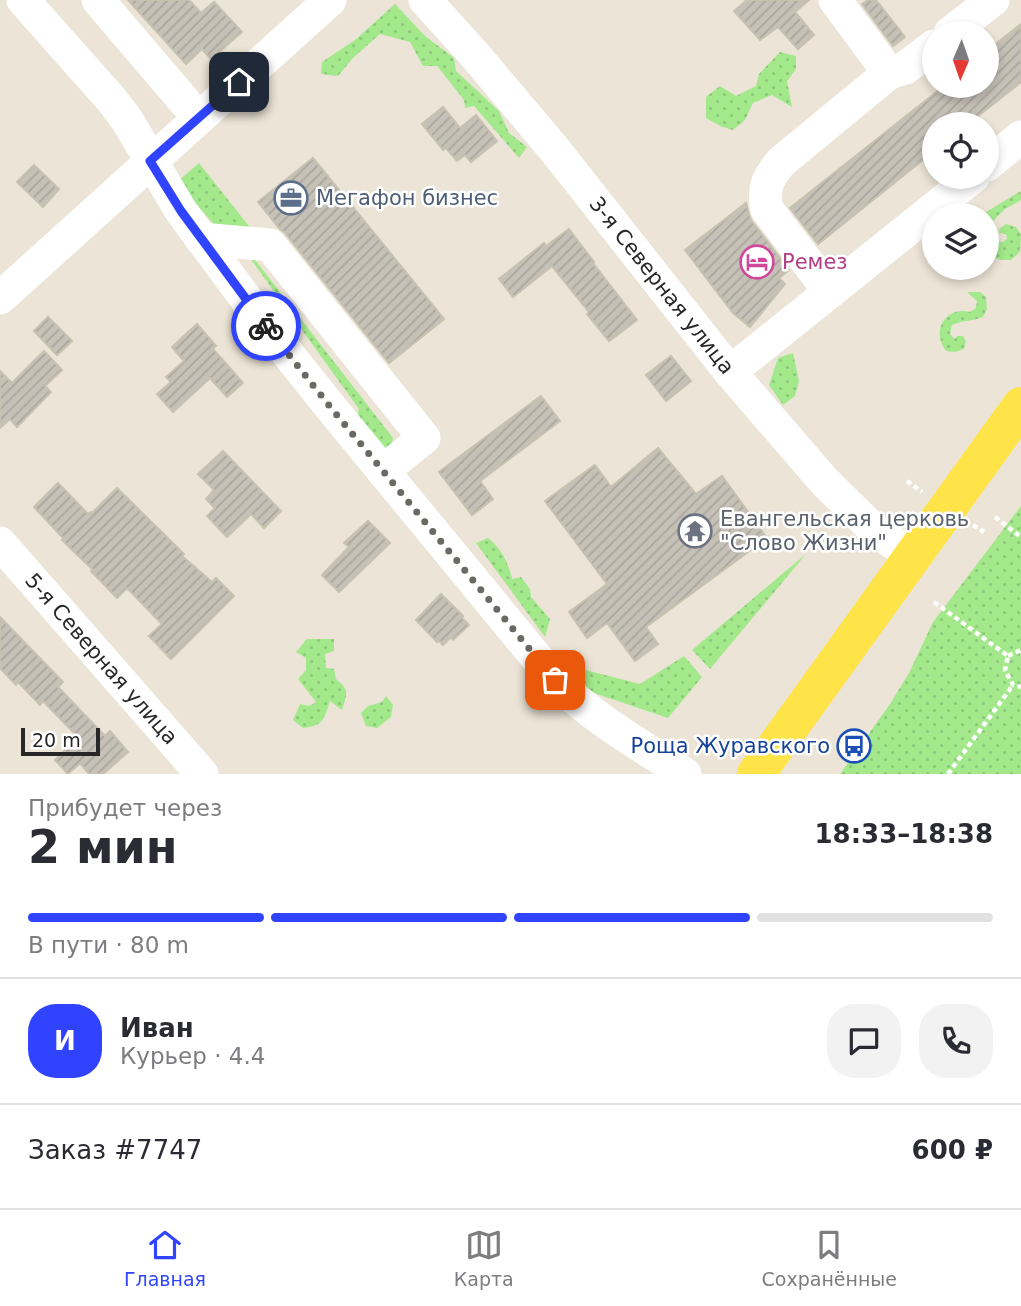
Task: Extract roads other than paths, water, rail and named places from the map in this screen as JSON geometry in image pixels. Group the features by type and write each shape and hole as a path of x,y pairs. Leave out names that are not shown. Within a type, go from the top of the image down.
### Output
{"main road":[{"path":"756,774 1021,405"}],"street":[{"path":"23,0 127,120 181,211 277,340 555,680 571,697 685,774"},
{"path":"97,0 185,102"},
{"path":"0,298 330,0"},
{"name":"3-я Северная улица","path":"425,0 554,149 730,372 824,481 873,529 913,556"},
{"path":"835,0 889,73"},
{"path":"966,21 993,0"},
{"path":"830,292 766,208 764,190 770,176 781,162 889,73 905,68 922,55"},
{"path":"999,155 1021,137"},
{"path":"730,372 957,189"},
{"path":"201,239 270,245 424,438 383,471"},
{"name":"5-я Северная улица","path":"0,543 202,774"}],"place":[{"name":"Мегафон бизнес","path":"291,198"},
{"name":"Ремез","path":"757,262"},
{"name":"Евангельская церковь \"Слово Жизни\"","path":"695,531"},
{"name":"Роща Журавского","path":"854,746"}]}
